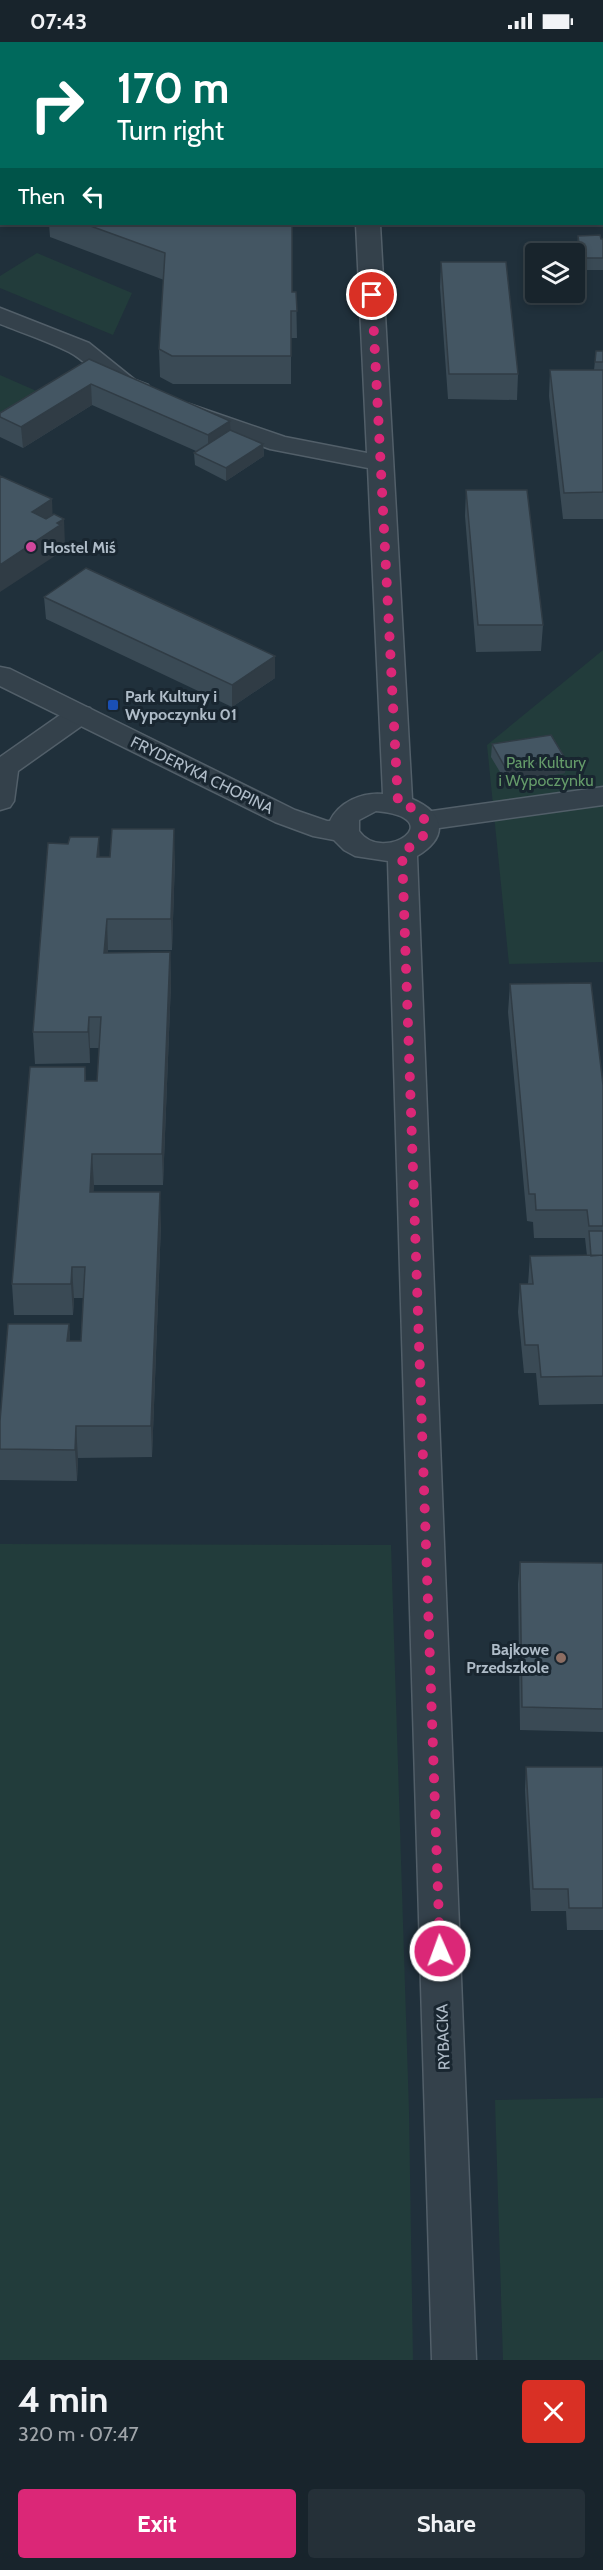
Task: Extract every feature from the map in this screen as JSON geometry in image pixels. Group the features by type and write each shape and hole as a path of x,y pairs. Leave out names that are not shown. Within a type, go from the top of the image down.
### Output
{"street":[{"path":"368,225 398,803"},
{"path":"0,315 80,348 126,385 212,422 279,444 381,463"},
{"name":"FRYDERYKA CHOPINA","path":"0,675 295,820 323,830 344,831"},
{"path":"0,801 2,769 80,714"},
{"path":"425,821 603,796"},
{"path":"376,802 398,803 416,810 425,821 426,833 422,840 402,851 383,852 364,849 354,844 344,831 345,819 352,811 376,802"},
{"name":"RYBACKA","path":"402,851 454,2360"}],"green space":[{"path":"37,253 132,293 113,335 0,288 0,276"},
{"path":"0,375 57,400 0,435"},
{"name":"Park Kultury i Wypoczynku","path":"603,650 603,962 509,964 487,745"},
{"path":"0,1544 391,1545 409,2112 413,2360 0,2360"},
{"path":"603,2098 603,2360 503,2360 495,2100"}],"building":[{"path":"88,225 292,225 292,292 296,292 297,311 291,311 291,356 172,356 159,349 165,253"},
{"path":"600,235 603,239 603,258 585,258 585,243 579,243 578,236"},
{"path":"441,262 506,262 518,374 449,374"},
{"path":"596,351 603,351 603,362 595,362"},
{"path":"89,359 230,421 208,435 91,384 21,427 0,417 0,413"},
{"path":"550,370 603,370 603,492 564,493"},
{"path":"230,430 263,444 226,468 194,453"},
{"path":"0,476 52,499 32,512 46,519 54,514 64,519 57,523 60,525 0,565"},
{"path":"466,490 527,490 543,625 478,625"},
{"path":"86,568 275,656 232,685 44,597"},
{"path":"551,735 566,760 506,769 492,744"},
{"path":"112,829 174,829 171,919 107,919 104,953 170,952 162,1154 92,1154 90,1192 160,1192 151,1426 76,1426 75,1450 0,1449 8,1324 69,1324 67,1341 81,1341 85,1267 72,1267 71,1284 12,1284 30,1067 85,1067 85,1081 97,1081 101,1017 89,1017 88,1032 33,1032 48,843 68,844 70,837 99,837 97,857 110,857"},
{"path":"591,983 603,1085 603,1226 589,1226 587,1210 536,1210 535,1194 529,1194 510,984"},
{"path":"589,1231 603,1231 603,1255 591,1256"},
{"path":"603,1255 603,1376 541,1377 538,1345 525,1345 520,1284 533,1284 530,1256"},
{"name":"Bajkowe Przedszkole","path":"520,1562 603,1563 603,1709 522,1707"},
{"path":"526,1767 603,1767 603,1908 569,1908 568,1889 533,1889"}],"place":[{"name":"Hostel Miś","path":"31,547"},
{"name":"Park Kultury i Wypoczynku 01","path":"113,705"},
{"name":"Bajkowe Przedszkole","path":"561,1658"}],"route":[{"path":"372,295 398,803 416,810 427,825 422,840 402,851 440,1951"}]}
